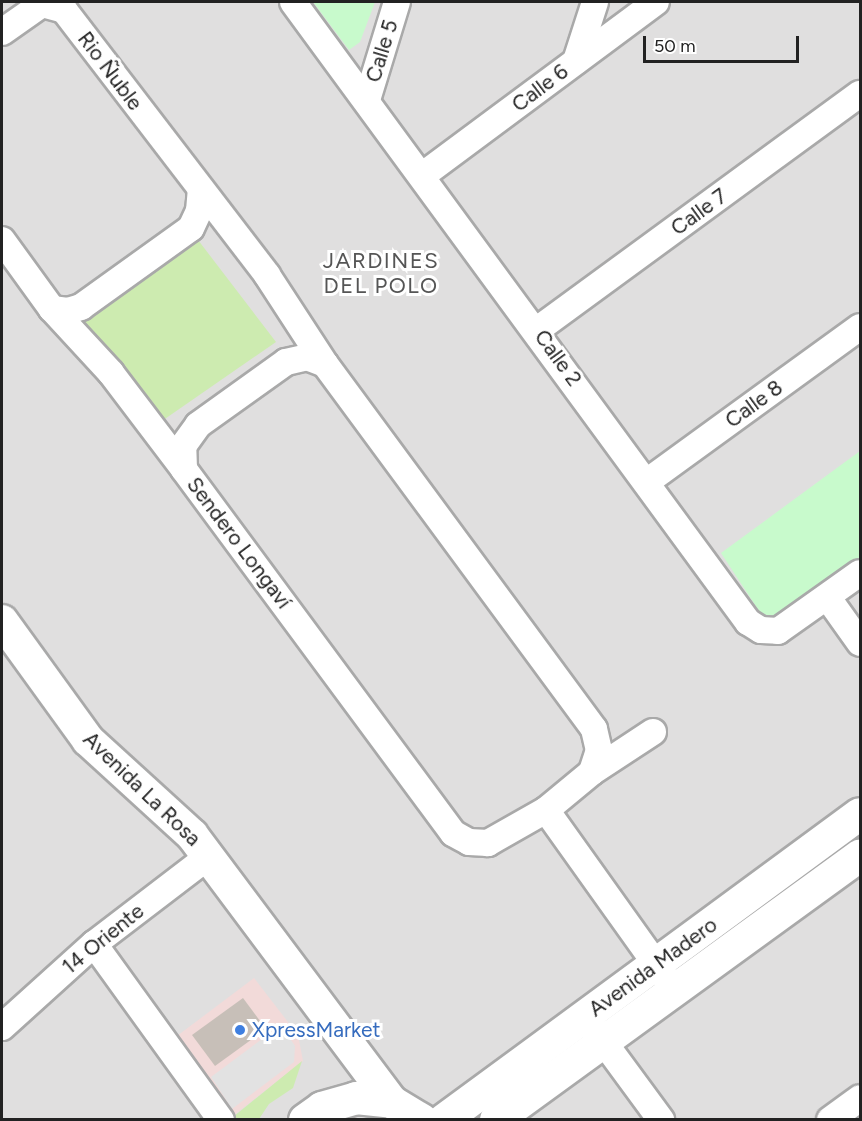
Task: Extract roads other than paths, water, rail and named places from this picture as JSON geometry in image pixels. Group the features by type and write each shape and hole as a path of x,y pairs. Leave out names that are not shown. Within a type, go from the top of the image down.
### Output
{"street":[{"name":"Calle 2","path":"293,2 423,175 754,627 778,631 828,598 857,584"},
{"name":"Calle 5","path":"367,100 397,2"},
{"path":"576,61 595,2"},
{"name":"Calle 6","path":"423,175 656,2"},
{"name":"Rio Ñuble","path":"2,32 42,4 64,10 267,275 325,364"},
{"name":"Calle 7","path":"537,330 861,94"},
{"path":"52,309 68,311 81,307 191,228 199,211 201,190"},
{"path":"2,240 52,309 111,373 184,469"},
{"name":"Calle 8","path":"648,481 861,327"},
{"name":"Sendero Longaví","path":"325,364 307,357 286,362 198,425 183,446 184,469 453,833 469,842 488,843 546,810 592,772 653,732"},
{"path":"325,364 594,729 599,750 592,772"},
{"path":"828,598 861,643"},
{"name":"Avenida La Rosa","path":"2,621 88,740 174,816 208,856 392,1102"},
{"path":"546,810 675,992"},
{"name":"Avenida Madero","path":"444,1119 657,966 861,814"},
{"name":"14 Oriente","path":"2,1027 94,944 208,856"},
{"name":"Avenida Madero","path":"496,1119 861,856"},
{"path":"94,944 221,1119"},
{"name":"Avenida La Rosa","path":"326,1015 341,1069 338,1101"},
{"path":"585,1016 661,1119"},
{"path":"305,1119 338,1101 365,1098 392,1102 422,1119"},
{"path":"830,1119 861,1098"}],"place":[{"name":"XpressMarket","path":"240,1030"}],"district":[{"name":"JARDINES DEL POLO","path":"381,272"}]}
